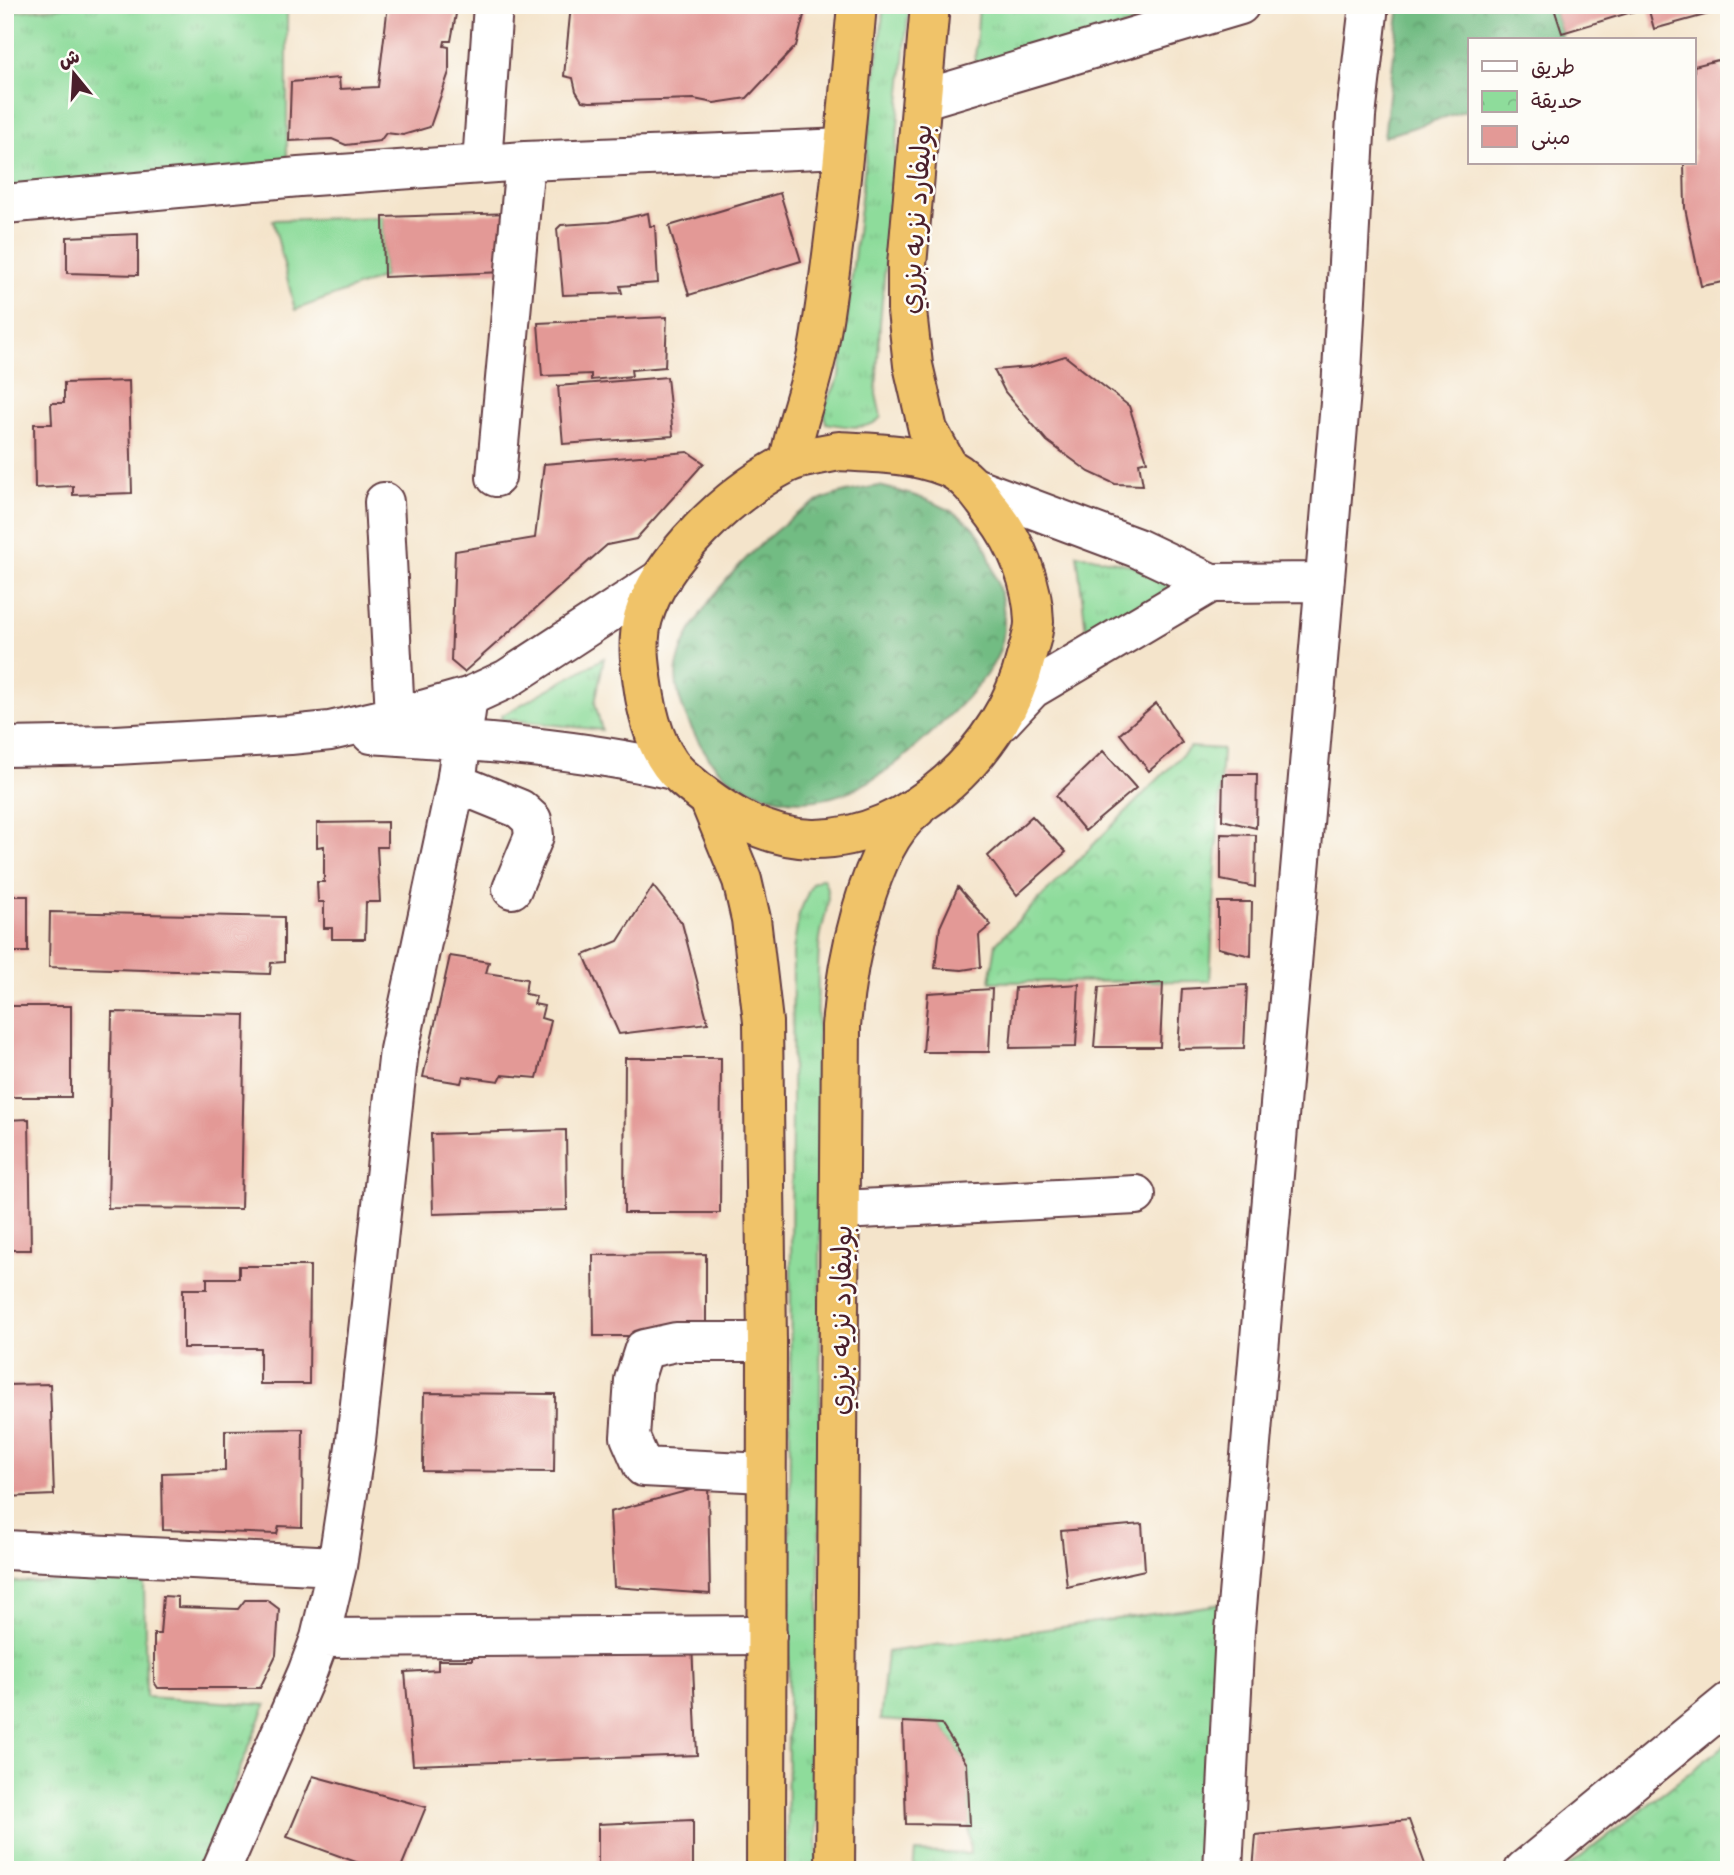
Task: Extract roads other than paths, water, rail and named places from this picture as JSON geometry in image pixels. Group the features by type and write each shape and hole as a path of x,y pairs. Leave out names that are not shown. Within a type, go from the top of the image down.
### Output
{"highway":[{"path":"789,463 794,428 804,406 820,342 844,148 857,5"},
{"name":"بوليفارد نزيه بزري","path":"835,1870 841,1026 853,937 866,898 901,820 932,797 974,758 1002,721 1023,672 1034,623 1027,580 1017,551 1004,526 961,477 928,430 913,365 907,311 908,252 924,99 930,5"},
{"path":"932,797 901,815 858,831 814,839 776,834 741,821 710,802 673,770 657,743 647,708 639,660 643,619 662,578 695,535 742,491 789,463 839,451 894,454 961,477"},
{"path":"710,802 742,880 758,969 763,1022 767,1342 766,1870"}],"street":[{"path":"482,164 493,5"},
{"path":"1223,1870 1235,1631 1322,582 1341,391 1356,116 1370,5"},
{"path":"924,99 1217,9"},
{"path":"5,204 525,161 844,148"},
{"path":"496,477 525,161"},
{"path":"961,477 1137,548 1211,583 1322,582"},
{"path":"384,502 395,715"},
{"path":"330,731 468,697 549,653 662,578"},
{"path":"1002,721 1032,689 1211,583"},
{"path":"221,1870 291,1713 320,1638 337,1566 356,1440 399,1050 456,783 468,697"},
{"path":"5,747 116,746 330,731 556,748 673,770"},
{"path":"456,783 520,809 532,820 534,836 512,889"},
{"path":"841,1210 1136,1195"},
{"path":"765,1473 643,1467 630,1437 634,1380 644,1349 676,1342 767,1342"},
{"path":"5,1550 337,1566"},
{"path":"320,1638 767,1635"},
{"path":"1524,1870 1729,1702"}]}
